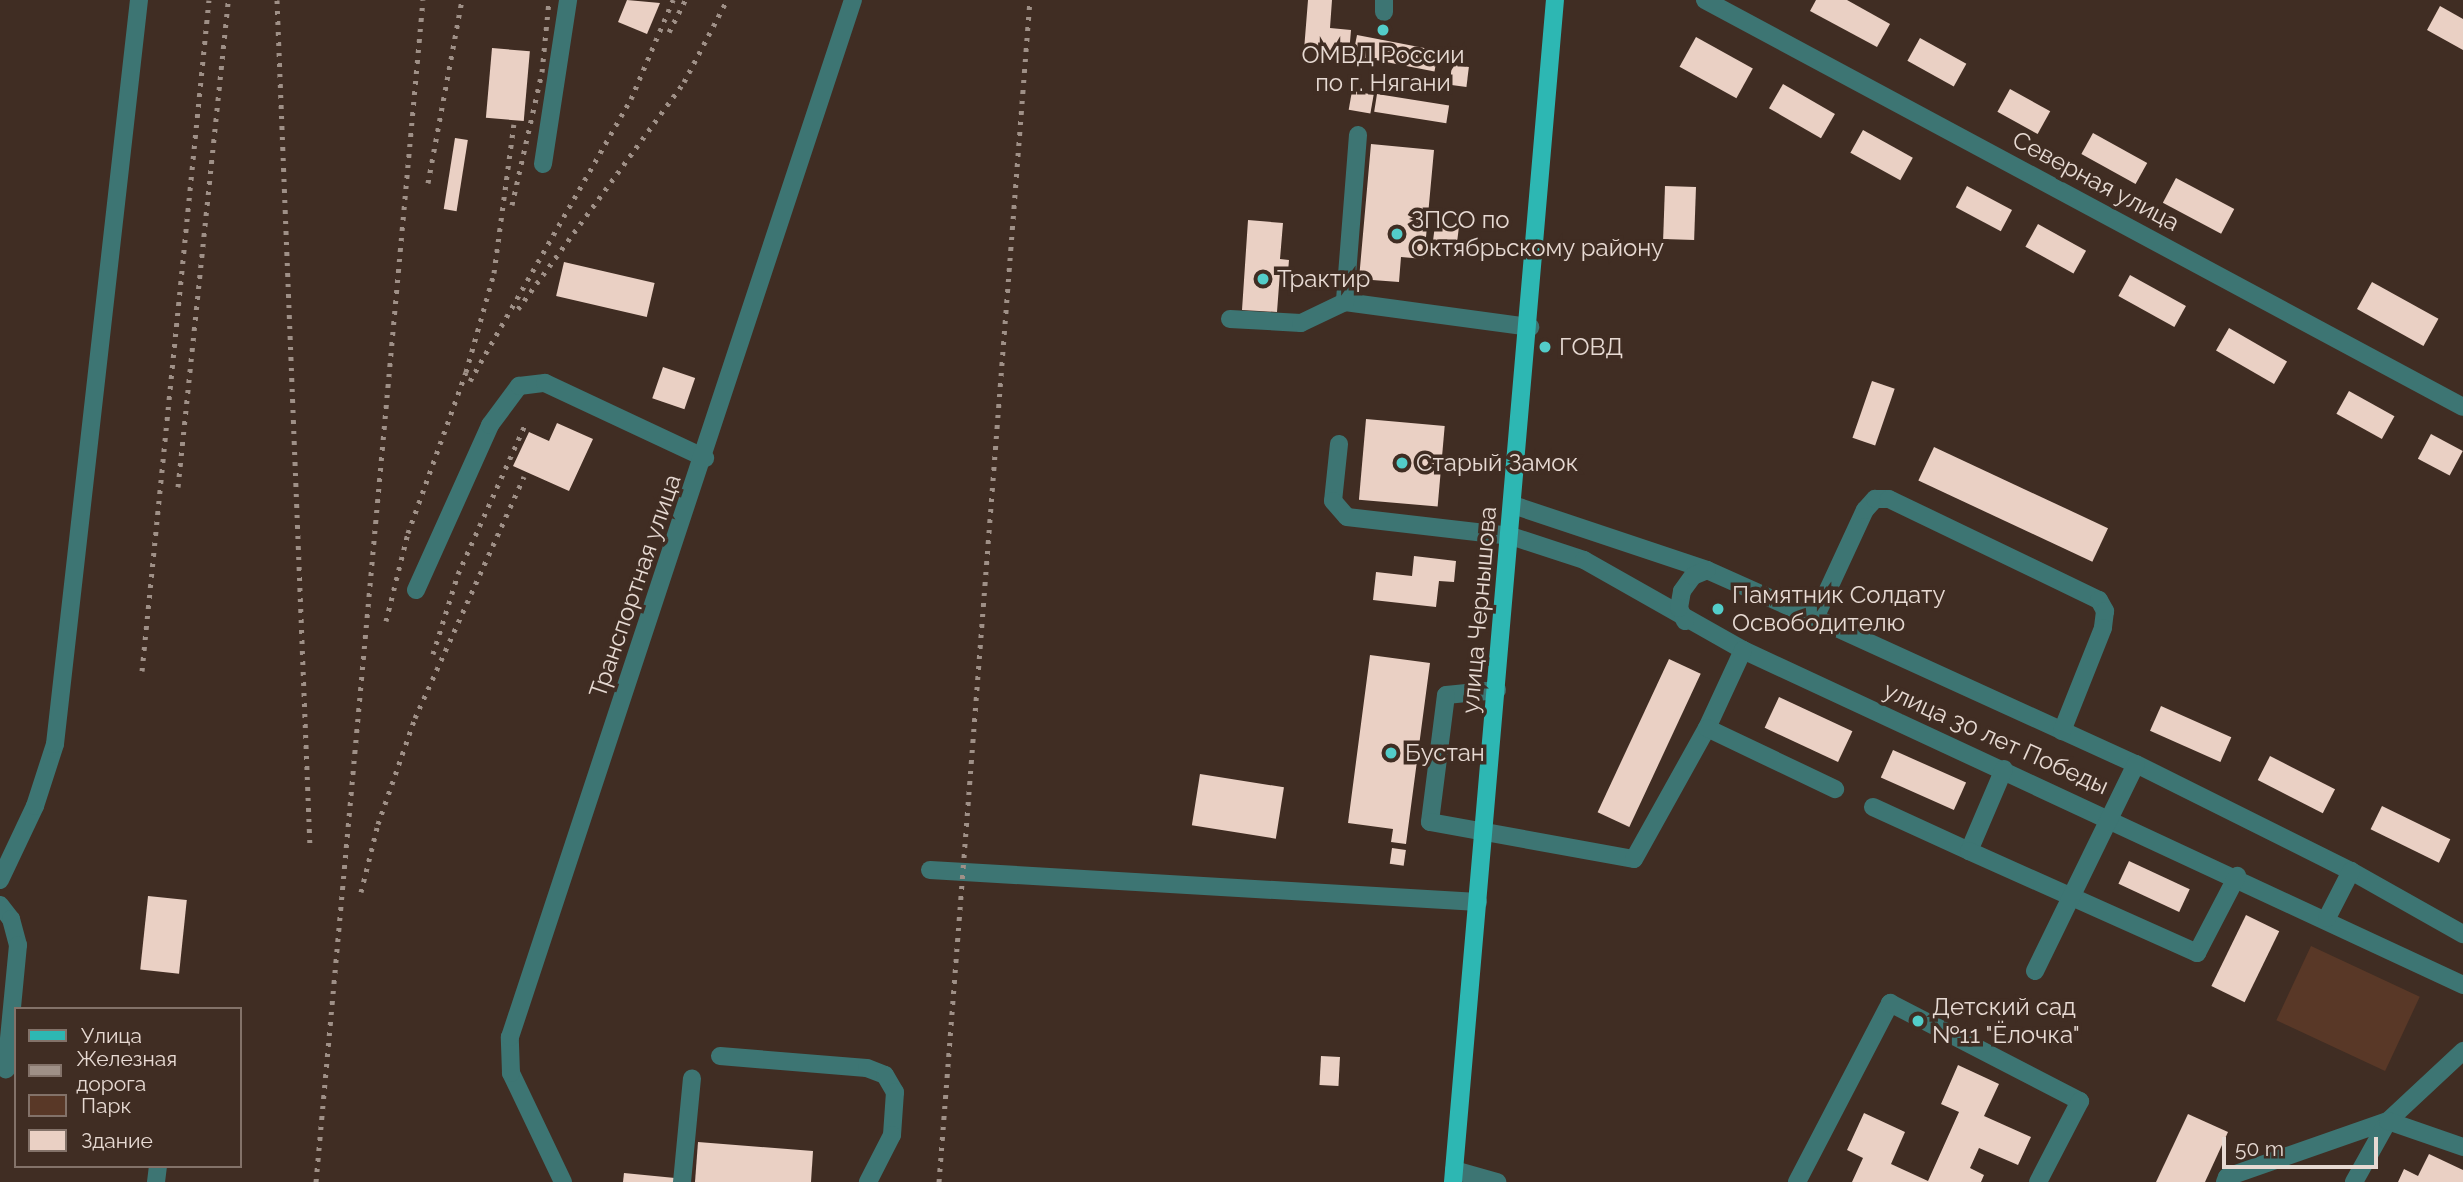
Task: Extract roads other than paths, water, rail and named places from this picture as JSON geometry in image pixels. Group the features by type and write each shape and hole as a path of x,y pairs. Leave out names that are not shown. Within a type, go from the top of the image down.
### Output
{"main road":[{"name":"улица Чернышова","path":"1453,1176 1530,327 1555,0"}],"street":[{"path":"0,880 35,806 55,744 139,0"},
{"path":"543,164 568,0"},
{"name":"Транспортная улица","path":"564,1182 511,1073 510,1037 705,458 853,0"},
{"name":"Северная улица","path":"1705,0 2463,407"},
{"path":"1345,302 1358,135"},
{"path":"1230,319 1301,323 1345,302 1530,327"},
{"path":"416,590 490,425 519,386 545,383 705,458"},
{"name":"улица 30 лет Победы","path":"1339,444 1333,501 1347,517 1511,536 1604,569 1685,621 1743,650 2237,876 2459,983"},
{"path":"1815,618 1865,510 1875,499 1889,499 2099,600 2105,611 2103,628 2062,731"},
{"name":"улица 30 лет Победы","path":"1513,505 1706,570 1815,618 2136,764 2351,871 2463,934"},
{"path":"1685,621 1679,607 1682,591 1693,576 1706,570"},
{"path":"1497,690 1446,695 1430,822 1634,859 1707,728 1743,650"},
{"path":"1707,728 1835,789"},
{"path":"2035,971 2136,764"},
{"path":"1969,851 2004,769"},
{"path":"1873,807 2072,899 2197,953 2237,876"},
{"path":"930,870 1478,902"},
{"path":"2327,918 2351,871"},
{"path":"0,905 10,919 18,945 7,1069"},
{"path":"1797,1182 1890,1003 2080,1101 2038,1182"},
{"path":"2354,1182 2388,1121 2463,1051"},
{"path":"720,1056 867,1068 884,1075 895,1093 892,1135 867,1182"},
{"path":"682,1182 692,1078"},
{"path":"2225,1182 2227,1177 2388,1121 2463,1147"},
{"path":"1453,1176 1497,1182"}],"railway":[{"path":"142,671 209,0"},
{"path":"178,487 228,0"},
{"path":"277,0 310,849"},
{"path":"316,1182 423,0"},
{"path":"428,183 462,0"},
{"path":"512,205 542,72 549,0"},
{"path":"470,381 631,99 673,0"},
{"path":"669,32 685,0"},
{"path":"518,309 684,82 727,0"},
{"path":"939,1182 1030,0"},
{"path":"386,621 408,533 466,372 494,273 514,124"},
{"path":"433,654 458,574 526,423"},
{"path":"361,892 378,824 415,718 524,477"}],"place":[{"name":"ОМВД России по г. Нягани","path":"1383,30"},
{"name":"ЗПСО по Октябрьскому району","path":"1397,234"},
{"name":"Трактир","path":"1263,279"},
{"name":"ГОВД","path":"1545,347"},
{"name":"Старый Замок","path":"1402,463"},
{"name":"Памятник Солдату Освободителю","path":"1718,609"},
{"name":"Бустан","path":"1391,753"},
{"name":"Детский сад №11 \"Ёлочка\"","path":"1918,1021"}]}
